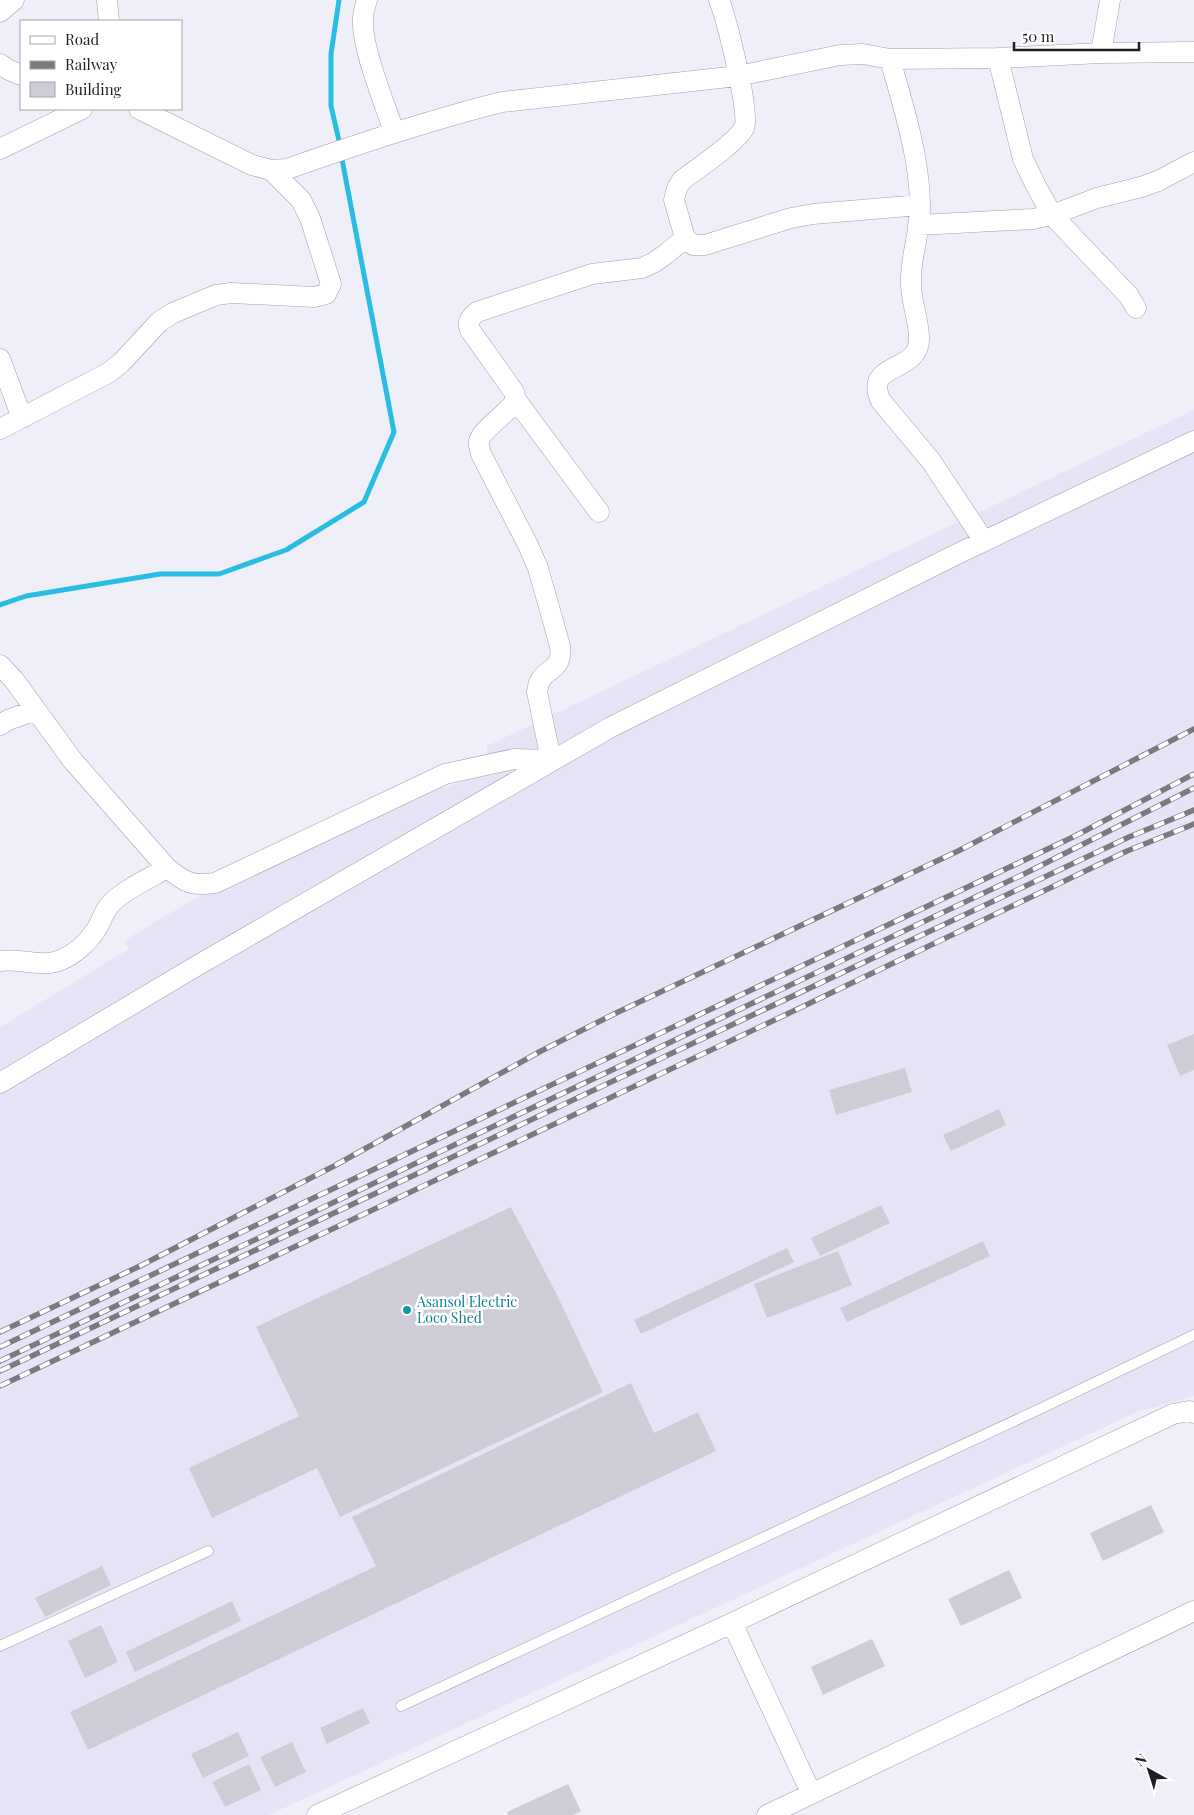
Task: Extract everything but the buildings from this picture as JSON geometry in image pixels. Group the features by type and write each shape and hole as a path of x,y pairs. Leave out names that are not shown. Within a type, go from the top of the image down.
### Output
{"street":[{"path":"0,12 14,0"},
{"path":"107,0 109,20"},
{"path":"367,0 363,20 364,35 388,134"},
{"path":"719,0 725,16 746,115 745,127 737,137 682,180 677,188 674,200 685,238 693,246 705,245 791,218 813,214 1033,218 1052,215 1097,198 1158,181 1194,162"},
{"path":"1101,53 1110,0"},
{"path":"141,110 252,165 279,169 388,134 502,102 738,76 840,55 863,54 890,59 1194,52"},
{"path":"998,58 1023,159 1052,215 1129,296 1136,308"},
{"path":"890,59 914,147 917,167 919,215 911,279 920,337 917,350 908,361 886,372 878,380 876,391 881,401 931,461 984,541"},
{"path":"0,64 20,74"},
{"path":"0,149 80,110"},
{"path":"0,429 108,373 121,363 159,322 173,313 216,296 231,293 314,298 326,294 331,284 310,218 279,169"},
{"path":"599,512 516,400 514,392 470,330 468,324 471,317 477,312 592,274 642,268 666,254 685,238"},
{"path":"0,359 22,418"},
{"path":"516,400 511,408 483,433 479,443 482,454 538,568 560,646 561,655 558,665 537,682 536,692 551,760"},
{"path":"0,1083 193,968 611,727 984,541 1194,441"},
{"path":"0,665 14,680 73,761 167,868 184,882 198,885 215,883 445,774 514,759 551,760"},
{"path":"0,725 8,720 36,710"},
{"path":"0,962 9,960 44,963 60,960 78,950 96,930 109,906 167,868"},
{"path":"317,1815 732,1623 1173,1414 1194,1412"},
{"path":"772,1814 811,1793 1194,1611"},
{"path":"732,1623 811,1793"}],"lane":[{"path":"401,1706 1194,1335"},
{"path":"0,1646 208,1551"}],"shaded area":[{"path":"1194,410 1194,1396 1137,1412 269,1815 0,1815 0,1027 129,949 125,940 201,895 427,779 445,789 486,769 487,746"}],"waterway":[{"path":"339,0 331,54 331,106 340,145"},
{"path":"0,605 26,596 160,574 219,574 286,550 364,502 394,432 341,154"}],"railway":[{"path":"0,1332 140,1266 334,1166 541,1051 614,1014 958,851 1194,729"},
{"path":"0,1347 1073,837 1194,774"},
{"path":"0,1361 1026,873 1194,788"},
{"path":"0,1371 1129,837 1194,810"},
{"path":"0,1386 783,1016 1127,851 1194,824"}],"place":[{"name":"Asansol Electric Loco Shed","path":"407,1310"}]}
